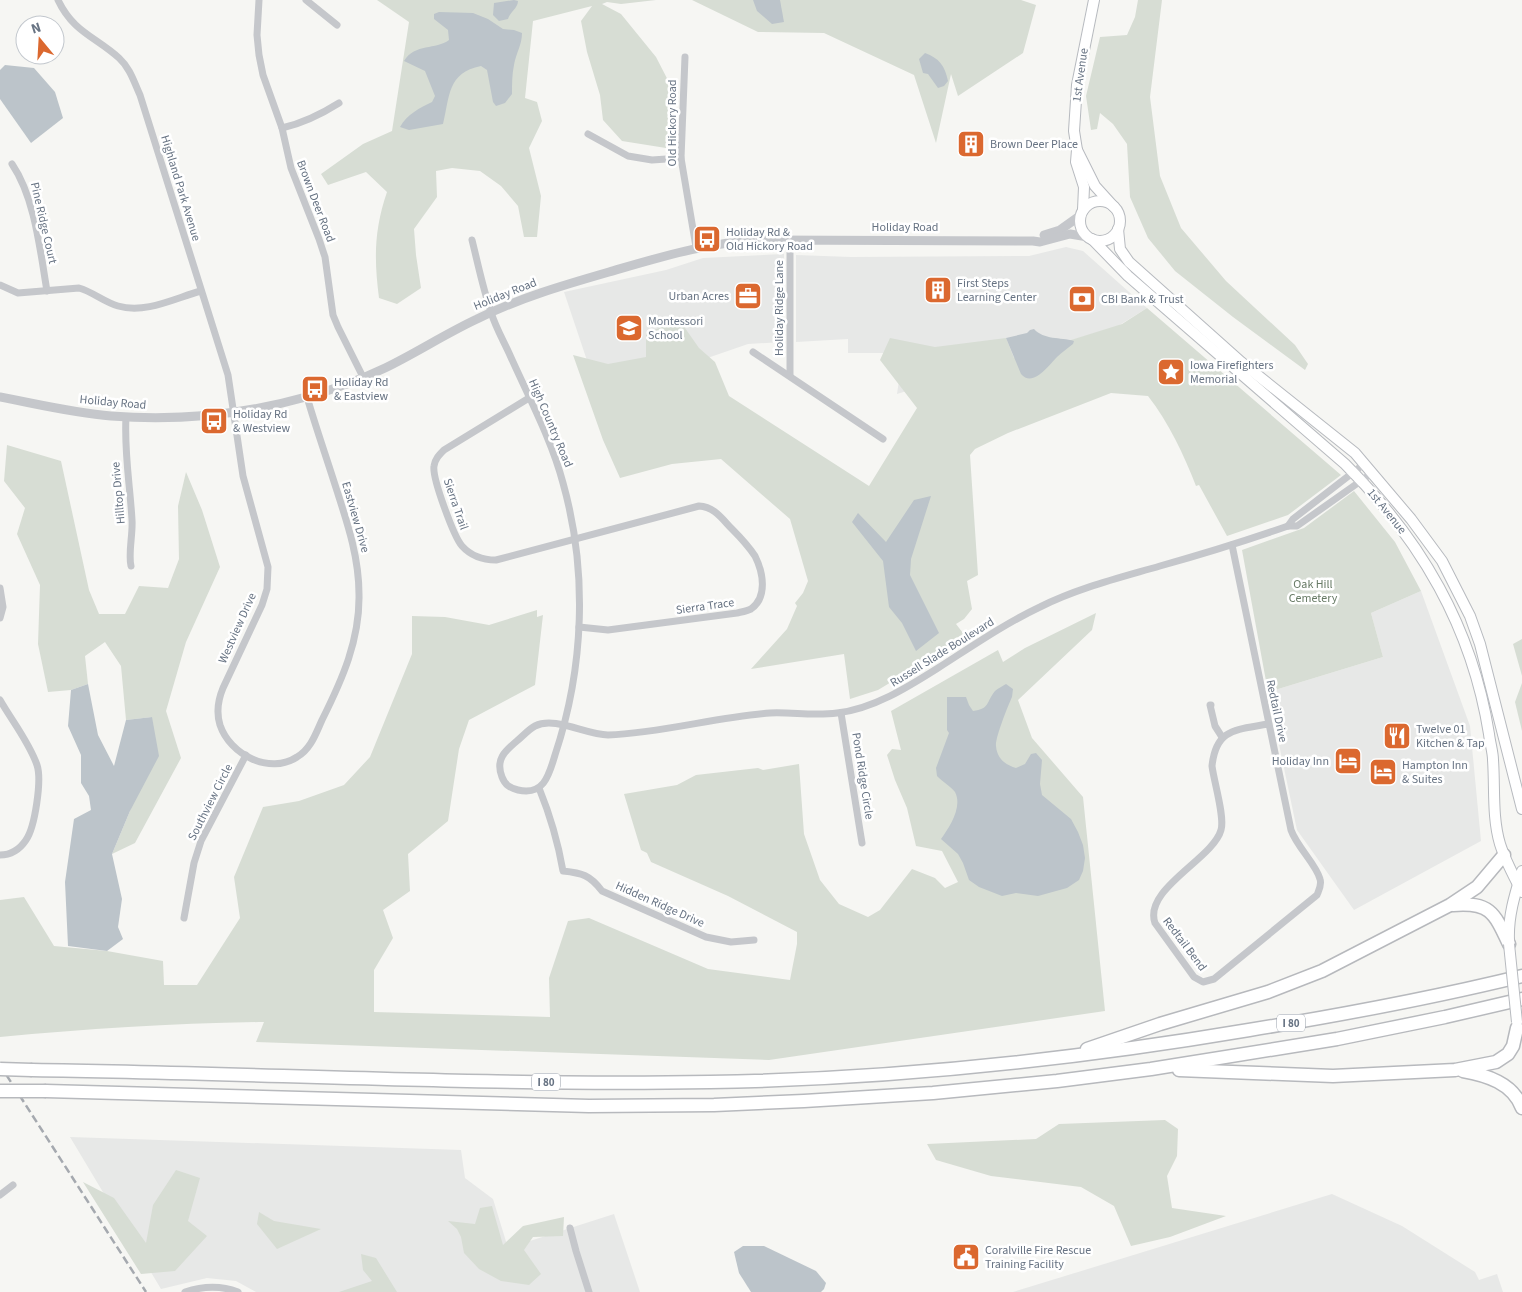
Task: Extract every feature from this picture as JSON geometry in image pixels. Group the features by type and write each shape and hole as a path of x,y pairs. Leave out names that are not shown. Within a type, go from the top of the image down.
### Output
{"highway":[{"path":"1059,1059 1160,1024 1252,997 1302,980 1329,968 1450,905 1478,887 1504,855"},
{"path":"1450,905 1471,903 1490,911 1498,920 1509,944"},
{"name":"I 80","path":"0,1069 586,1083 803,1079 917,1072 1059,1059 1168,1044 1333,1016 1441,995 1522,976"},
{"name":"I 80","path":"0,1091 589,1106 714,1105 933,1093 1151,1070 1337,1038 1445,1017 1522,999"},
{"path":"1151,1070 1333,1076 1456,1070 1496,1062 1508,1054 1519,1029"},
{"path":"1456,1070 1485,1075 1503,1085 1514,1094 1522,1108"}],"main road":[{"name":"1st Avenue","path":"1082,213 1084,187 1076,162 1077,150 1074,131 1077,85 1094,0"},
{"name":"1st Avenue","path":"1077,150 1095,186 1114,207"},
{"path":"1098,201 1114,207 1119,217 1118,229 1110,238 1104,240 1090,238 1081,227 1082,213 1087,206 1098,201"},
{"name":"1st Avenue","path":"1118,229 1118,242 1124,255 1140,272 1241,362 1355,453 1411,519 1442,561 1470,616 1488,669 1522,809"},
{"name":"1st Avenue","path":"1090,238 1128,276 1358,476 1408,537 1436,579 1472,660 1486,716 1493,760 1498,831 1504,855 1520,888"},
{"path":"1519,1029 1508,926 1520,888 1522,871"}],"street":[{"name":"Highland Park Avenue","path":"58,0 77,28 119,59 129,71 140,95 228,375 233,412"},
{"name":"Brown Deer Road","path":"259,0 257,19 259,55 267,90 282,128 291,168 313,221 324,257 334,315 338,327 363,377"},
{"path":"306,0 337,25"},
{"name":"Old Hickory Road","path":"684,57 681,158 696,247"},
{"path":"282,128 316,118 339,103"},
{"path":"588,134 628,156 652,160 681,158"},
{"name":"Pine Ridge Court","path":"12,164 21,178 34,219 47,291"},
{"name":"Holiday Road","path":"0,397 57,408 126,417 179,418 233,412 307,397 383,369 491,312 562,286 696,247 744,241 790,240 1020,242 1033,240 1060,230 1082,213"},
{"name":"Holiday Road","path":"1033,240 1040,242 1070,234 1090,238"},
{"name":"High Country Road","path":"472,240 491,312 552,450 563,483 575,540 581,603 577,663 565,726 548,776 539,788"},
{"name":"Holiday Ridge Lane","path":"790,240 790,376"},
{"path":"0,285 18,293 79,288 89,291 110,303 140,308 201,291"},
{"name":"Holiday Ridge Lane","path":"753,352 883,438"},
{"name":"Eastview Drive","path":"246,755 263,763 278,764 294,759 308,748 334,697 347,667 354,643 358,619 358,564 351,534 307,397"},
{"name":"Sierra Trail","path":"529,398 444,450 438,456 434,467 437,482 454,534 461,545 477,557 485,560 496,560 575,540"},
{"name":"Westview Drive","path":"233,412 248,502 264,548 268,572 267,589 262,604 222,688 218,704 219,719 223,732 231,744 246,755"},
{"name":"Hilltop Drive","path":"126,417 125,444 132,520 132,542 129,560 131,566"},
{"name":"Russell Slade Boulevard","path":"1358,476 1364,464"},
{"name":"Russell Slade Boulevard","path":"539,788 526,792 510,788 502,780 499,764 502,753 534,726 545,723 602,735 630,733 772,713 806,715 841,713 885,699 906,688 1004,626 1076,590 1232,546 1288,526 1293,519 1358,476 1372,473"},
{"name":"Sierra Trace","path":"575,540 704,506 714,510 754,556 762,582 762,593 758,602 750,610 608,630 579,626"},
{"name":"Redtail Drive","path":"1232,546 1291,830 1294,838 1318,874"},
{"path":"0,588 3,607 0,618"},
{"path":"0,700 33,756 37,766 39,784 27,839 12,852 0,856"},
{"path":"1211,705 1213,721 1222,737 1237,730 1268,724"},
{"name":"Pond Ridge Circle","path":"841,713 862,843"},
{"name":"Redtail Bend","path":"1222,737 1218,741 1212,766 1222,823 1220,835 1209,848 1173,881 1163,894 1153,912 1154,923 1194,977 1204,982 1209,982 1317,895 1321,884 1318,874"},
{"name":"Southview Circle","path":"184,918 194,863 201,840 246,755"},
{"name":"Hidden Ridge Drive","path":"539,788 558,841 562,871 580,873 595,881 602,891 706,937 731,942 754,940"},
{"path":"0,1195 13,1184"},
{"path":"570,1228 589,1292"},
{"path":"185,1292 210,1287 238,1292"}],"shaded area":[{"path":"753,0 780,0 784,22 772,24 757,11"},
{"path":"518,1 518,3 508,19 499,21 493,15 494,3"},
{"path":"439,12 473,13 488,19 503,29 522,33 513,68 512,94 505,103 496,106 493,102 487,70 481,66 470,69 456,80 452,87 443,124 409,130 400,127 403,122 418,109 432,102 435,96 425,71 404,61 409,55 420,49 438,45 449,40 448,30 434,19 434,14"},
{"path":"925,53 938,60 943,67 948,81 944,86 938,88 928,74 923,73 919,59"},
{"path":"5,65 34,68 55,92 63,118 31,143 0,99 0,70"},
{"path":"1066,247 1083,251 1147,308 1118,326 897,394 903,353 848,353 848,339 796,342 796,255 851,257 1029,256"},
{"path":"784,254 783,342 748,344 693,363 610,429 564,292 666,270 703,258"},
{"path":"1034,329 1047,337 1074,341 1040,374 1036,377 1026,378 1021,374 1006,338 1027,333"},
{"path":"931,496 911,559 910,575 939,633 916,651 902,623 889,607 883,561 852,522 858,513 886,542 914,500"},
{"path":"1421,591 1470,726 1481,841 1354,910 1297,830 1268,692 1383,657 1371,613"},
{"path":"88,684 98,735 114,766 126,720 152,717 159,756 130,811 112,854 122,899 118,927 123,939 107,951 68,946 65,882 74,819 91,810 89,796 81,783 81,755 68,726 71,690"},
{"path":"1006,684 1013,689 996,742 998,754 1006,763 1016,768 1025,764 1031,754 1036,753 1042,760 1040,784 1042,795 1071,819 1083,845 1085,858 1079,880 1067,888 1038,896 1016,893 1002,896 979,887 969,880 958,854 941,839 954,817 957,804 955,792 937,776 936,768 949,733 947,730 947,697 966,697 973,711 978,710 985,707 995,691"},
{"path":"70,1137 461,1150 465,1178 493,1199 508,1248 614,1214 640,1292 256,1292 236,1281 207,1278 161,1289"},
{"path":"1332,1194 1402,1226 1475,1272 1479,1280 1497,1274 1503,1292 1013,1292"},
{"path":"743,1246 764,1246 816,1271 826,1283 824,1289 821,1292 751,1292 739,1273 734,1252"}],"green space":[{"path":"377,0 656,0 621,4 607,2 602,4 621,14 656,57 673,90 666,148 622,141 603,120 600,95 587,52 581,21 592,6 533,21 525,98 537,102 542,121 529,148 541,196 537,237 524,237 518,206 501,186 480,171 452,168 436,171 437,197 414,229 421,288 397,304 379,298 376,245 377,232 387,192 366,172 328,185 321,174 363,144 392,131 409,22"},
{"path":"692,0 1021,0 1036,5 1023,53 958,96 951,74 936,143 914,75 824,33 758,32"},
{"path":"1138,0 1162,0 1150,97 1160,176 1181,228 1226,281 1295,345 1308,364 1305,370 1175,271 1148,238 1130,197 1127,144 1113,124 1100,113 1097,129 1091,130 1086,96 1100,37 1127,35 1135,17"},
{"path":"1147,308 1341,475 1288,515 1227,536 1199,485 1196,486 1169,428 1148,396 1111,393 1008,433 975,449 970,455 978,575 967,581 972,609 964,619 956,624 966,637 878,690 850,699 844,654 751,669 787,629 797,606 795,603 803,593 808,581 790,519 721,459 672,464 620,478 603,440 573,355 608,364 646,357 646,333 672,323 685,328 699,348 715,362 729,396 869,486 917,408 880,360 890,338 935,347 1006,338 1014,358 1122,324"},
{"path":"7,445 61,461 89,590 99,614 125,614 139,586 168,588 179,559 178,506 186,472 202,510 220,567 186,642 166,711 181,758 135,843 112,854 130,811 152,717 126,720 121,666 105,642 85,656 88,684 71,690 48,692 38,644 40,585 17,534 25,508 4,481"},
{"name":"Oak Hill Cemetery","path":"1354,491 1395,542 1421,591 1371,613 1383,657 1268,692 1242,550 1304,528"},
{"path":"537,610 537,617 543,615 535,685 469,720 459,749 448,821 408,854 410,891 383,910 393,938 374,970 374,1012 550,1017 549,978 568,921 589,918 708,969 790,980 797,944 797,932 728,896 651,862 647,853 641,850 624,794 677,785 696,775 758,768 763,770 799,764 804,834 820,880 839,904 868,917 880,910 912,869 935,878 945,888 958,882 942,851 916,846 907,808 887,755 892,749 901,750 891,711 998,650 1003,662 1025,648 1096,613 1092,630 1018,700 1032,738 1083,797 1105,1011 769,1060 256,1042 264,1022 132,1027 0,1037 0,900 24,897 54,946 107,951 163,961 164,985 197,985 240,918 234,877 263,807 299,801 344,785 370,757 412,654 412,616 445,617 489,625"},
{"path":"1522,639 1522,676 1513,644"},
{"path":"1522,683 1522,731 1515,702"},
{"path":"1165,1120 1178,1129 1177,1156 1167,1176 1172,1208 1226,1216 1170,1237 1131,1246 1114,1206 1081,1187 991,1176 936,1160 927,1144 1036,1139 1059,1124"},
{"path":"176,1170 200,1178 188,1221 207,1236 175,1271 141,1274 83,1182 114,1198 146,1243 153,1205"},
{"path":"492,1206 503,1245 523,1226 564,1217 563,1236 533,1237 524,1250 541,1274 529,1285 501,1281 479,1269 464,1253 461,1237 457,1229 448,1221 475,1224 480,1208"},
{"path":"259,1212 274,1221 321,1229 277,1249 257,1224"},
{"path":"361,1254 376,1258 397,1292 339,1292 372,1281 363,1270"}],"railway":[{"path":"0,1065 146,1292"}],"place":[{"name":"Brown Deer Place","path":"971,144"},
{"name":"Holiday Rd & Old Hickory Road","path":"707,239"},
{"name":"First Steps Learning Center","path":"938,290"},
{"name":"Urban Acres","path":"748,296"},
{"name":"CBI Bank & Trust","path":"1082,299"},
{"name":"Montessori School","path":"629,328"},
{"name":"Iowa Firefighters Memorial","path":"1171,372"},
{"name":"Holiday Rd & Eastview","path":"315,389"},
{"name":"Holiday Rd & Westview","path":"214,421"},
{"name":"Twelve 01 Kitchen & Tap","path":"1397,736"},
{"name":"Holiday Inn","path":"1348,761"},
{"name":"Hampton Inn & Suites","path":"1383,772"},
{"name":"Coralville Fire Rescue Training Facility","path":"966,1257"}]}
